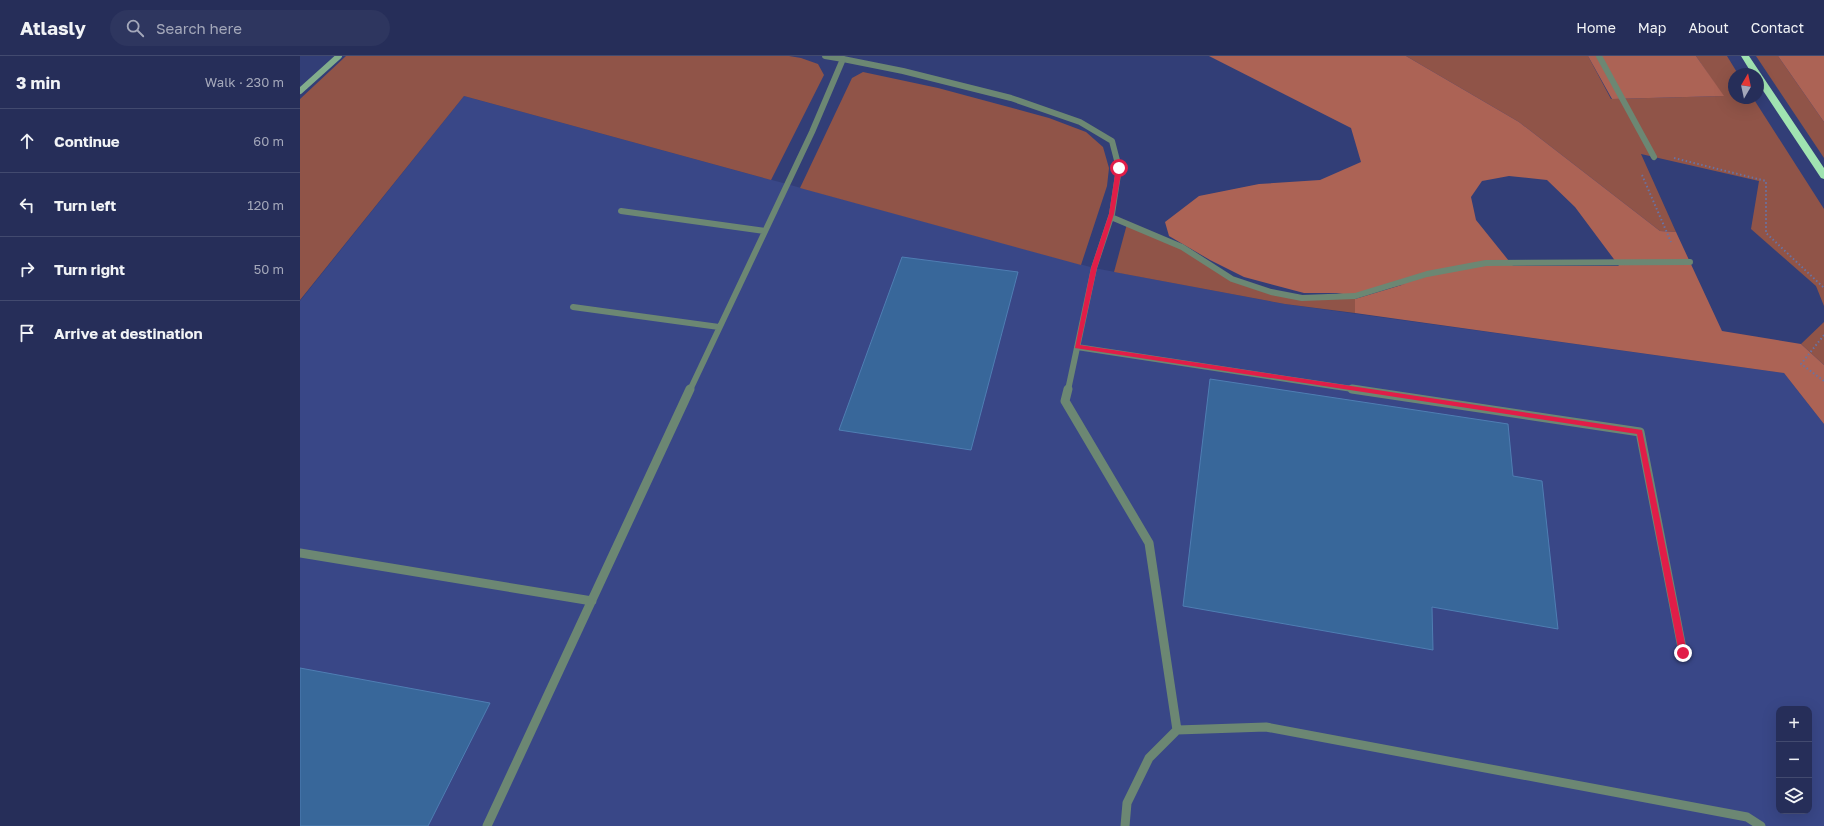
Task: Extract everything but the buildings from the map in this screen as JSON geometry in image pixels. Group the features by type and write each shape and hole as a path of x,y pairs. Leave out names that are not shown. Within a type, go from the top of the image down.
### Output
{"highway":[{"path":"1745,56 1753,68"},
{"path":"1764,86 1824,176"}],"street":[{"path":"300,91 339,56"},
{"path":"824,56 903,71 1011,98 1080,122 1112,141 1119,168 1110,217 1094,268 1065,401 1149,543 1177,730"},
{"path":"1600,56 1653,155"},
{"path":"487,826 719,327 812,132 844,59"},
{"path":"621,211 765,231"},
{"path":"1110,217 1182,247 1232,279 1271,292 1302,298 1355,296 1427,274 1486,263 1690,262"},
{"path":"573,308 719,327"},
{"path":"1077,347 1640,432 1683,653"},
{"path":"300,552 592,601"},
{"path":"1125,826 1127,803 1149,758 1177,730 1266,727 1747,817 1761,826"}],"path":[{"path":"1653,155 1766,181 1766,234 1793,257 1824,288"},
{"path":"1824,335 1802,364 1824,381"}],"shaded area":[{"path":"346,56 789,56 801,58 818,64 824,75 771,180 464,96 300,300 300,99"},
{"path":"1209,56 1406,56 1519,122 1660,231 1676,232 1722,331 1801,344 1824,365 1824,424 1784,373 1355,313 1355,299 1405,284 1355,296 1337,293 1304,293 1244,277 1210,260 1169,236 1165,222 1199,196 1259,184 1320,180 1361,162 1351,128","holes":["1509,176 1547,180 1575,207 1619,266 1513,266 1476,220 1471,197 1482,181"]},
{"path":"1406,56 1588,56 1611,99 1723,96 1696,56 1727,56 1734,68 1728,68 1728,104 1757,104 1824,209 1824,306 1816,286 1751,229 1759,181 1641,154 1676,232 1660,231 1519,122"},
{"path":"1588,56 1696,56 1724,96 1612,99"},
{"path":"1756,56 1778,56 1824,122 1824,158"},
{"path":"1778,56 1824,56 1824,122"},
{"path":"863,72 938,88 1049,118 1086,132 1103,147 1109,168 1107,186 1081,265 800,188 852,78"},
{"path":"464,96 1094,268 1285,304 1784,373 1824,424 1824,826 300,826 300,301"},
{"path":"1127,224 1182,247 1232,279 1302,298 1355,296 1355,313 1285,304 1114,272"},
{"path":"1824,322 1824,365 1801,344"}],"route":[{"path":"1119,168 1112,214 1094,268 1077,347 1640,432 1683,653"}]}
